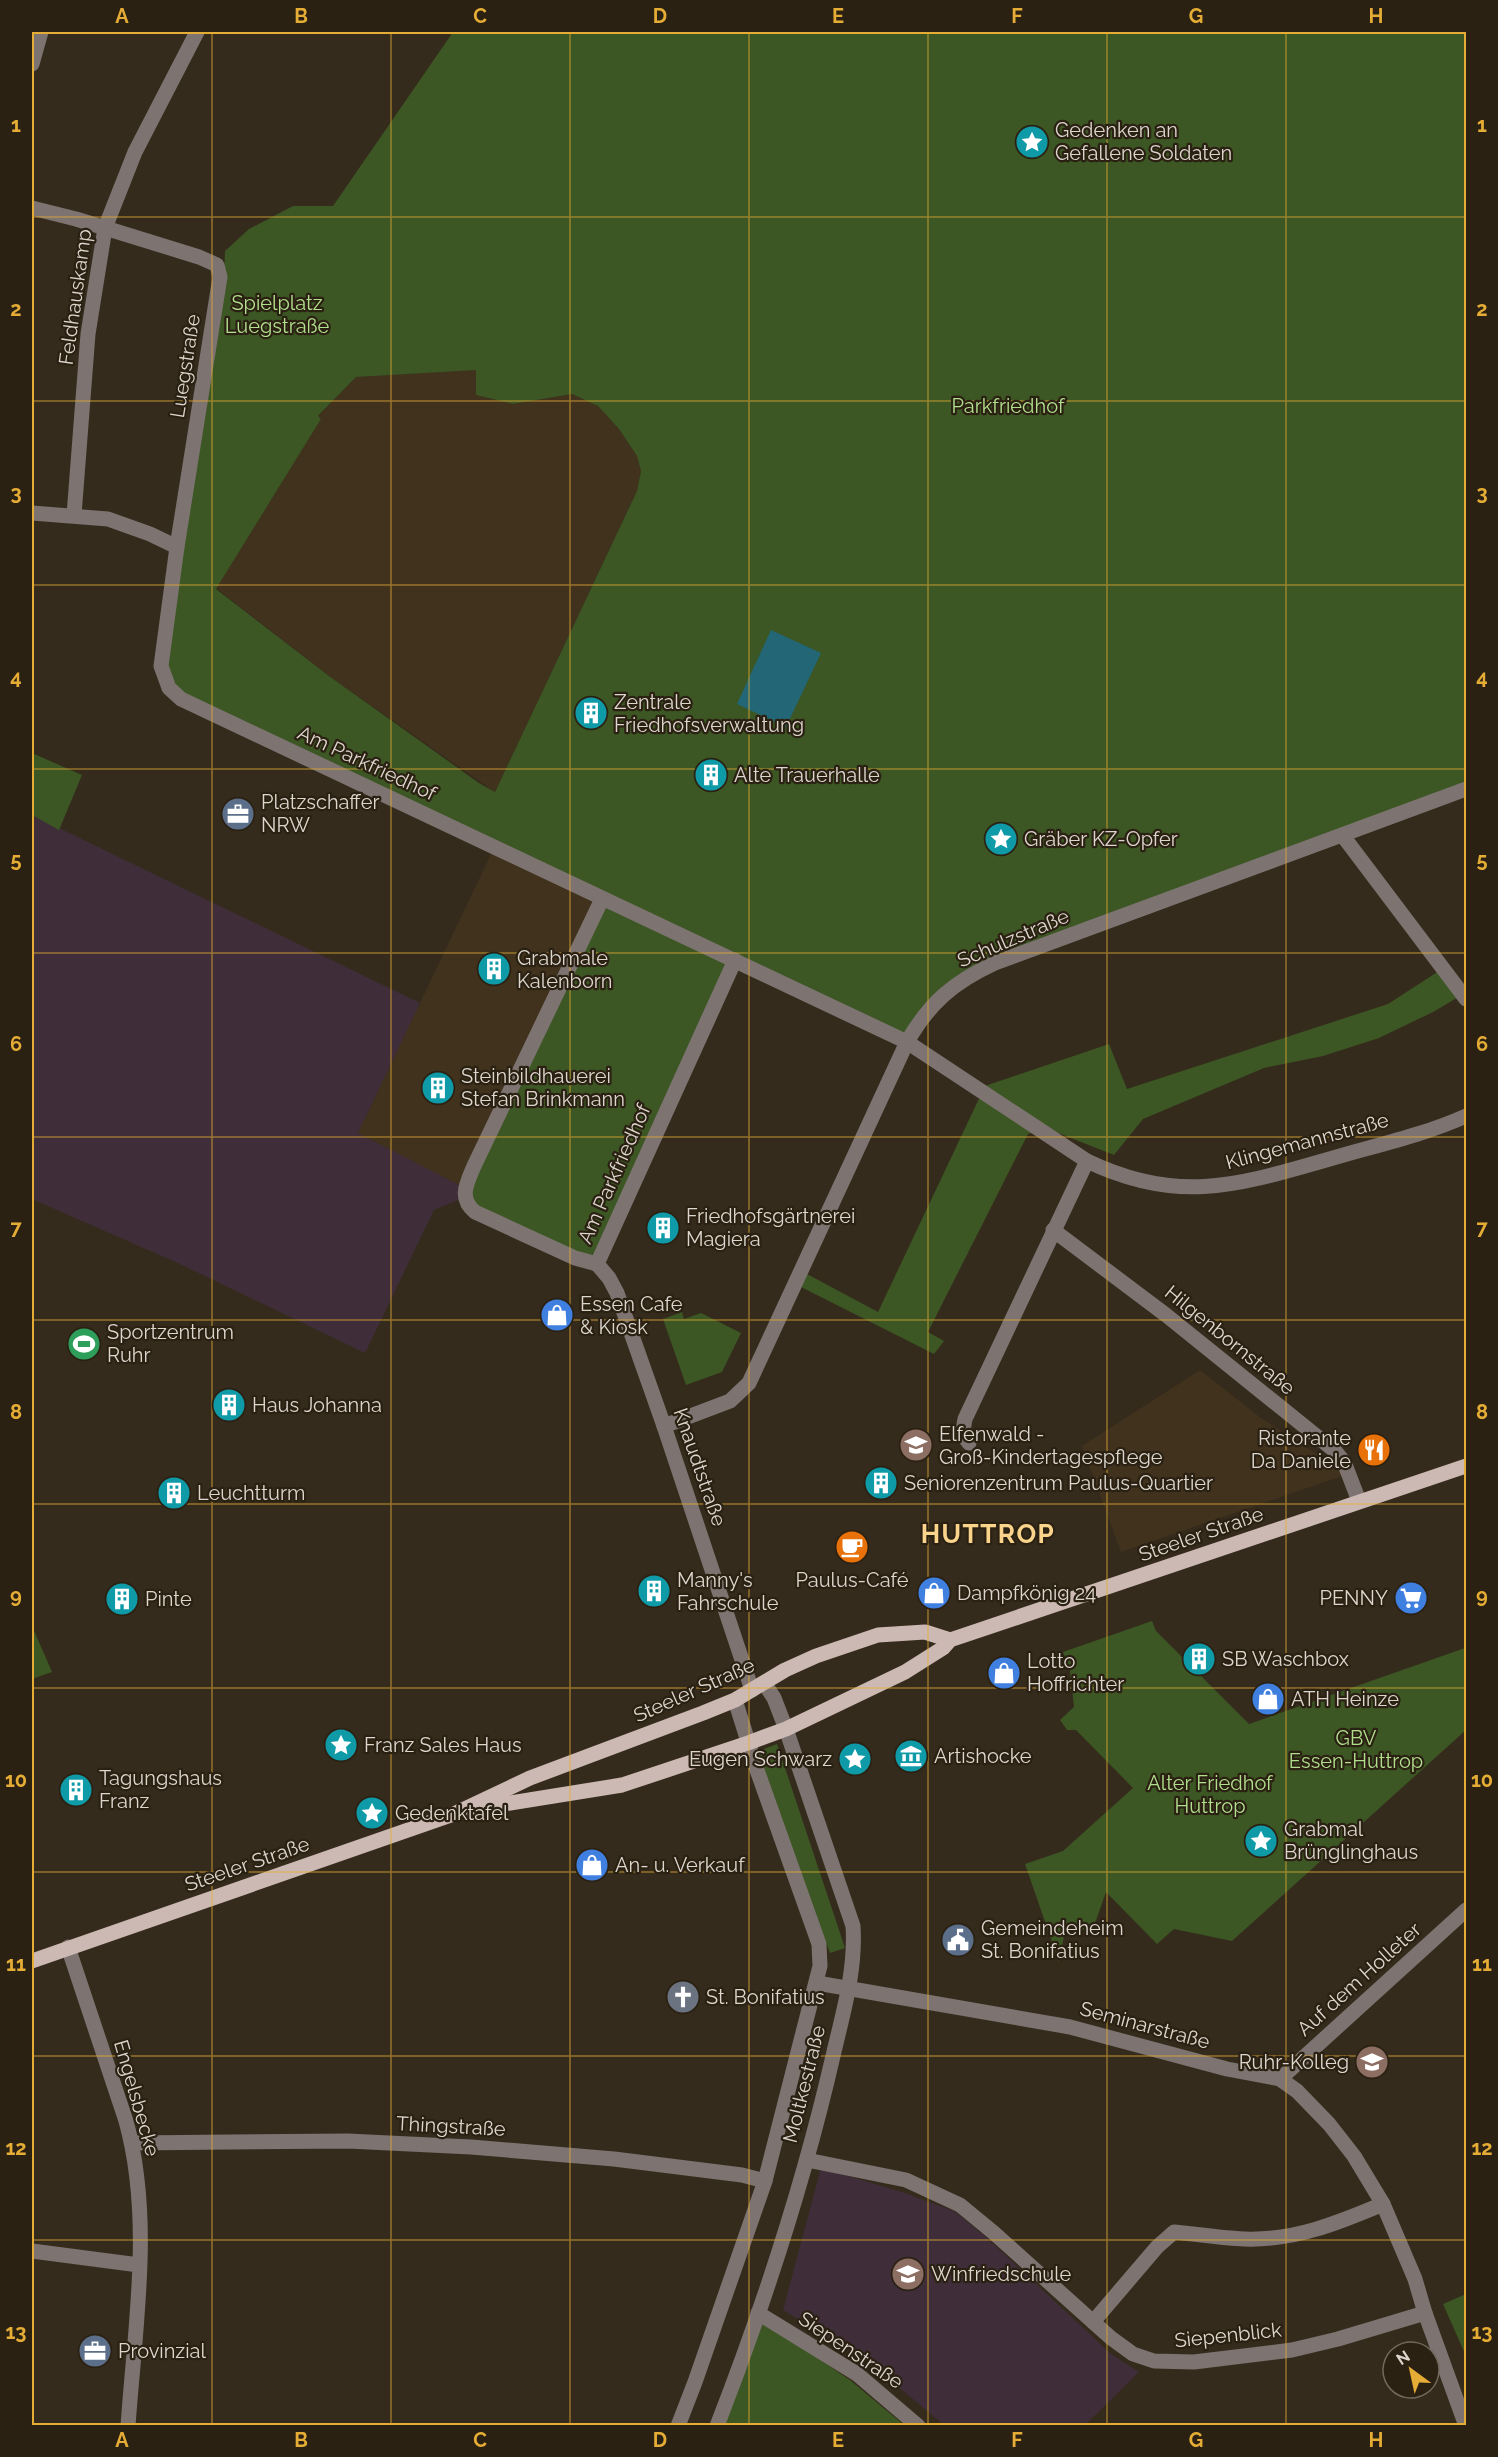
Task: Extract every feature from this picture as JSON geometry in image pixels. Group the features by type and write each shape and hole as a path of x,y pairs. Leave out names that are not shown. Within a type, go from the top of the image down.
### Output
{"main road":[{"name":"Steeler Straße","path":"460,1811 622,1785 748,1743 786,1729 905,1672 943,1648 950,1640 1467,1466"},
{"name":"Steeler Straße","path":"32,1960 460,1811 530,1778 735,1700 785,1670 816,1656 878,1635 925,1632 950,1640"}],"street":[{"path":"32,64 41,32"},
{"name":"Feldhauskamp","path":"74,515 88,334 105,228 135,152 197,32"},
{"name":"Luegstraße","path":"32,208 105,228 199,257 217,265 220,276 177,547 161,666"},
{"path":"32,513 95,517 121,523 177,547"},
{"name":"Am Parkfriedhof","path":"161,666 170,688 181,699 908,1042"},
{"name":"Schulzstraße","path":"664,1426 730,1401 749,1383 908,1042 920,1019 937,1000 956,985 986,968 1467,789"},
{"path":"1343,836 1467,999"},
{"name":"Am Parkfriedhof","path":"602,899 474,1166 465,1192 465,1201 476,1212 575,1258 597,1264 735,960"},
{"name":"Klingemannstraße","path":"908,1042 1087,1161 1110,1172 1156,1185 1191,1188 1216,1187 1259,1179 1442,1126 1467,1116"},
{"path":"969,1443 963,1429 965,1419 1087,1161"},
{"name":"Hilgenbornstraße","path":"1053,1230 1166,1315 1335,1450 1344,1462 1359,1501"},
{"name":"Knaudtstraße","path":"597,1264 609,1278 617,1293 758,1687"},
{"name":"Moltkestraße","path":"717,2426 758,2313 807,2160 854,1957 853,1926 786,1729 774,1698 758,1687"},
{"name":"Moltkestraße","path":"678,2426 707,2350 765,2181 818,1983 820,1966 819,1944 735,1700"},
{"name":"Auf dem Holleter","path":"1280,2079 1467,1910"},
{"name":"Engelsbecke","path":"68,1947 132,2143 140,2197 142,2243 128,2426"},
{"name":"Seminarstraße","path":"818,1983 1051,2023 1237,2071 1280,2079 1297,2091 1329,2124 1354,2156 1383,2204 1415,2279 1466,2426"},
{"name":"Thingstraße","path":"132,2143 324,2141 471,2147 614,2159 742,2175 765,2181"},
{"name":"Siepenblick","path":"807,2160 906,2180 960,2205 994,2232 1121,2347 1133,2354 1166,2362 1194,2362 1292,2350 1425,2313"},
{"path":"1093,2322 1157,2247 1174,2232 1245,2239 1303,2234 1334,2225 1383,2204"},
{"path":"32,2252 139,2265"},
{"name":"Siepenstraße","path":"758,2313 857,2374 918,2426"}],"shaded area":[{"path":"476,369 477,395 513,404 572,394 598,406 619,429 637,456 641,471 637,491 495,792 329,676 216,588 321,419 318,417 356,377"},
{"path":"32,815 420,1003 358,1133 461,1186 460,1199 434,1210 365,1353 180,1264 32,1199"},
{"path":"493,850 601,900 461,1186 358,1133"},
{"path":"1200,1370 1261,1418 1348,1474 1121,1552 1082,1446"},
{"name":"Winfriedschule","path":"821,2168 902,2192 954,2211 987,2238 1111,2354 1139,2372 1085,2425 944,2425 865,2359 783,2310"}],"green space":[{"name":"Parkfriedhof","path":"453,32 1466,32 1466,789 975,971 906,1040 182,696 165,665 224,277 225,251 249,229 293,206 333,206","holes":["476,370 476,395 513,404 572,394 598,406 619,429 637,456 641,471 637,491 495,792 329,676 216,589 321,419 318,416 356,377"]},
{"path":"32,753 82,775 59,830 32,815"},
{"path":"602,901 734,960 596,1263 474,1209 467,1185"},
{"path":"1442,969 1462,995 1433,1012 1379,1038 1323,1056 1264,1068 1143,1119 1114,1155 1048,1129 1028,1134 928,1332 944,1341 934,1354 801,1287 807,1274 878,1312 985,1086 1109,1044 1127,1089 1388,1004"},
{"path":"682,1312 684,1319 701,1313 741,1333 722,1372 686,1385 663,1319"},
{"path":"1152,1621 1156,1631 1249,1724 1465,1648 1466,1730 1232,1941 1174,1929 1157,1944 1106,1892 1093,1929 1078,1930 1064,1936 1059,1962 1025,1864 1063,1851 1133,1788 1076,1730 1067,1730 1060,1720 1074,1707 1070,1671 1063,1652"},
{"path":"32,1626 52,1672 32,1679"},
{"path":"777,1744 845,1948 830,1953 761,1766 759,1751"},
{"path":"1466,2294 1466,2356 1443,2304"},
{"path":"758,2318 850,2380 904,2425 718,2426"}],"water":[{"path":"771,630 821,653 786,727 737,704"}],"place":[{"name":"Gedenken an Gefallene Soldaten","path":"1032,142"},
{"name":"Zentrale Friedhofsverwaltung","path":"591,713"},
{"name":"Alte Trauerhalle","path":"711,775"},
{"name":"Platzschaffer NRW","path":"238,814"},
{"name":"Gräber KZ-Opfer","path":"1001,839"},
{"name":"Grabmale Kalenborn","path":"494,969"},
{"name":"Steinbildhauerei Stefan Brinkmann","path":"438,1088"},
{"name":"Friedhofsgärtnerei Magiera","path":"663,1228"},
{"name":"Essen Cafe & Kiosk","path":"557,1315"},
{"name":"Sportzentrum Ruhr","path":"84,1344"},
{"name":"Haus Johanna","path":"229,1405"},
{"name":"Elfenwald - Groß-Kindertagespflege","path":"916,1445"},
{"name":"Ristorante Da Daniele","path":"1374,1450"},
{"name":"Seniorenzentrum Paulus-Quartier","path":"881,1483"},
{"name":"Leuchtturm","path":"174,1493"},
{"name":"Paulus-Café","path":"852,1547"},
{"name":"Manny's Fahrschule","path":"654,1591"},
{"name":"Dampfkönig 24","path":"934,1593"},
{"name":"PENNY","path":"1411,1598"},
{"name":"Pinte","path":"122,1599"},
{"name":"SB Waschbox","path":"1199,1659"},
{"name":"Lotto Hoffrichter","path":"1004,1673"},
{"name":"ATH Heinze","path":"1268,1699"},
{"name":"Franz Sales Haus","path":"341,1745"},
{"name":"Artishocke","path":"911,1756"},
{"name":"Eugen Schwarz","path":"855,1759"},
{"name":"Tagungshaus Franz","path":"76,1790"},
{"name":"Gedenktafel","path":"372,1813"},
{"name":"Grabmal Brünglinghaus","path":"1261,1841"},
{"name":"An- u. Verkauf","path":"592,1865"},
{"name":"Gemeindeheim St. Bonifatius","path":"958,1940"},
{"name":"St. Bonifatius","path":"683,1997"},
{"name":"Ruhr-Kolleg","path":"1372,2062"},
{"name":"Winfriedschule","path":"908,2274"},
{"name":"Provinzial","path":"95,2351"}],"district":[{"name":"HUTTROP","path":"988,1534"}],"park label":[{"name":"Spielplatz Luegstraße","path":"277,314"},
{"name":"GBV Essen-Huttrop","path":"1356,1750"},
{"name":"Alter Friedhof Huttrop","path":"1210,1794"}]}
